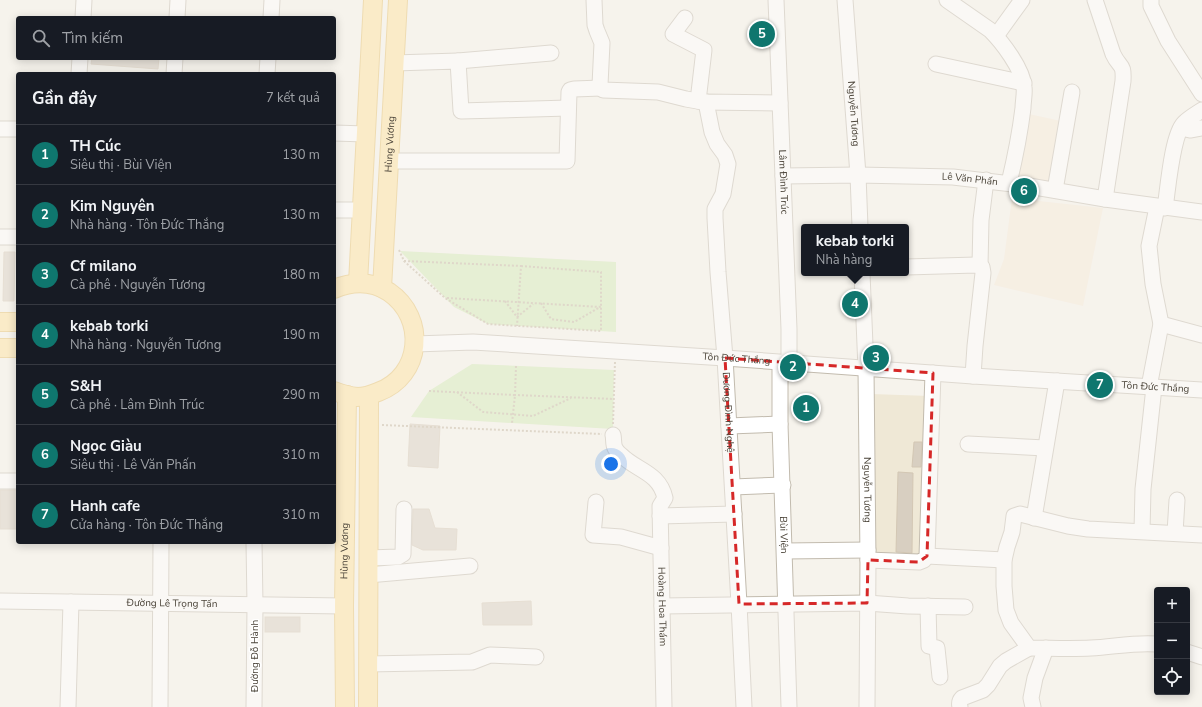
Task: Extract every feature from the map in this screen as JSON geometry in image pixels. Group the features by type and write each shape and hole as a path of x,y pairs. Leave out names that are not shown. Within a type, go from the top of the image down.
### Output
{"main road":[{"path":"358,283 373,0"},
{"name":"Hùng Vương","path":"382,288 398,0"},
{"path":"336,288 343,285 358,283 370,284 382,288 397,298 408,311 414,327 415,344 411,362 401,378 386,389 369,396 358,397 340,393"},
{"path":"0,322 16,322"},
{"path":"0,348 16,348"},
{"name":"Hùng Vương","path":"340,393 340,482 344,606 345,707"},
{"path":"368,707 369,396"}],"street":[{"path":"83,16 84,0"},
{"path":"177,16 178,0"},
{"path":"271,16 272,0"},
{"path":"594,0 595,25 602,43 601,88"},
{"name":"Lâm Đình Trúc","path":"776,0 789,330 784,363"},
{"name":"Nguyễn Tương","path":"846,0 860,224"},
{"path":"947,0 980,22 996,36 1014,60 1022,76 1024,83 1024,94 1020,128 1009,183"},
{"path":"996,36 1022,0"},
{"path":"1095,0 1113,54 1124,69 1105,199"},
{"path":"1151,0 1153,13 1168,41 1202,94"},
{"name":"Dương Đình Nghệ","path":"686,18 674,34 704,50 702,101 712,132 717,144 725,154 728,164 723,194 715,209 715,218 725,358 744,707"},
{"path":"394,63 458,61 551,53"},
{"path":"79,72 80,60"},
{"path":"174,72 175,60"},
{"path":"268,60 268,72"},
{"path":"458,61 461,111 568,108"},
{"path":"936,64 1024,83"},
{"path":"389,161 567,161 568,108 570,90 601,88 607,91 658,92 686,99 702,101 780,103"},
{"path":"1055,190 1072,92"},
{"path":"1142,532 1143,489 1151,387 1161,324 1152,284 1149,246 1161,207 1178,131 1184,123 1202,110"},
{"path":"1180,128 1190,130 1202,128"},
{"path":"0,129 16,129"},
{"path":"336,133 366,134"},
{"name":"Lê Văn Phấn","path":"783,176 858,175 952,177 1009,183 1105,199 1202,212"},
{"path":"974,376 975,346 983,272 980,265 981,220 986,180"},
{"path":"336,210 362,210"},
{"path":"0,237 16,237"},
{"path":"909,267 980,265"},
{"name":"Nguyễn Tương","path":"862,276 866,369 868,555 867,707"},
{"path":"1161,324 1202,335"},
{"name":"Tôn Đức Thắng","path":"415,344 473,342 725,358 933,374 1202,390"},
{"name":"Bùi Viện","path":"784,363 780,424 789,707"},
{"path":"785,551 868,555 919,562 924,560 927,556 933,374"},
{"path":"1034,518 1057,381"},
{"path":"729,426 780,424"},
{"name":"Hoàng Hoa Thám","path":"613,435 615,449 625,459 649,473 663,489 665,498 660,511 664,707"},
{"path":"968,444 1045,448"},
{"path":"0,481 16,481"},
{"path":"732,488 783,485"},
{"path":"1175,533 1177,500"},
{"path":"596,502 593,535 621,537 661,548"},
{"path":"368,567 404,554 404,509"},
{"path":"660,511 734,514"},
{"path":"1028,648 1011,623 1006,610 1004,560 1012,532 1014,516 1020,514 1068,526 1088,529 1202,535"},
{"path":"160,707 161,544"},
{"name":"Đường Đỗ Hành","path":"254,544 254,707"},
{"path":"927,556 1004,560"},
{"path":"368,567 470,566"},
{"name":"Đường Lê Trọng Tấn","path":"0,601 344,606"},
{"path":"68,707 70,602"},
{"path":"662,606 867,603 965,607"},
{"path":"928,606 929,646 937,648 940,677"},
{"path":"960,707 959,703 962,698 983,690 1000,666 1028,648 1091,648 1138,643 1154,644"},
{"path":"1033,707 1031,698 1046,648"},
{"path":"1190,653 1202,657"},
{"path":"368,664 472,662 490,655 536,657"}],"path":[{"path":"399,249 404,261 445,298 488,324 601,331 601,272 521,266 404,261"},
{"path":"517,326 521,266"},
{"path":"445,298 601,307"},
{"path":"505,301 517,317"},
{"path":"517,317 534,303"},
{"path":"541,303 551,319 574,322 601,307"},
{"path":"369,424 613,435 615,352"},
{"path":"512,423 516,366"},
{"path":"429,391 515,396 614,399"},
{"path":"457,392 483,412 513,415 534,416 571,398"}],"highlighted area":[{"path":"725,358 933,373 927,556 919,562 868,560 867,603 739,604"}],"shaded area":[{"path":"1024,113 1075,124 1064,184 1010,178"},
{"path":"1012,198 1103,208 1083,306 994,285 1004,259"},
{"path":"871,394 930,396 924,562 872,562"}],"green space":[{"path":"400,251 616,262 616,332 488,324 454,307"},
{"path":"472,364 614,370 613,429 411,417 429,391"}],"building":[{"path":"92,60 159,60 158,69 91,64"},
{"path":"4,252 15,252 14,301 3,301"},
{"path":"410,424 440,426 438,468 408,466"},
{"path":"914,442 922,442 921,467 912,467"},
{"path":"898,472 913,473 912,553 896,552"},
{"path":"0,490 16,490 16,529 0,529"},
{"path":"413,509 429,509 435,528 457,529 456,550 423,550 412,545"},
{"path":"531,601 532,625 483,625 482,603"},
{"path":"265,617 300,617 300,632 265,632"}],"place":[{"name":"S&H","path":"762,34"},
{"name":"Ngọc Giàu","path":"1024,191"},
{"name":"kebab torki","path":"855,304"},
{"name":"Cf milano","path":"876,358"},
{"name":"Kim Nguyên","path":"793,367"},
{"name":"Hanh cafe","path":"1100,385"},
{"name":"TH Cúc","path":"806,408"}]}
